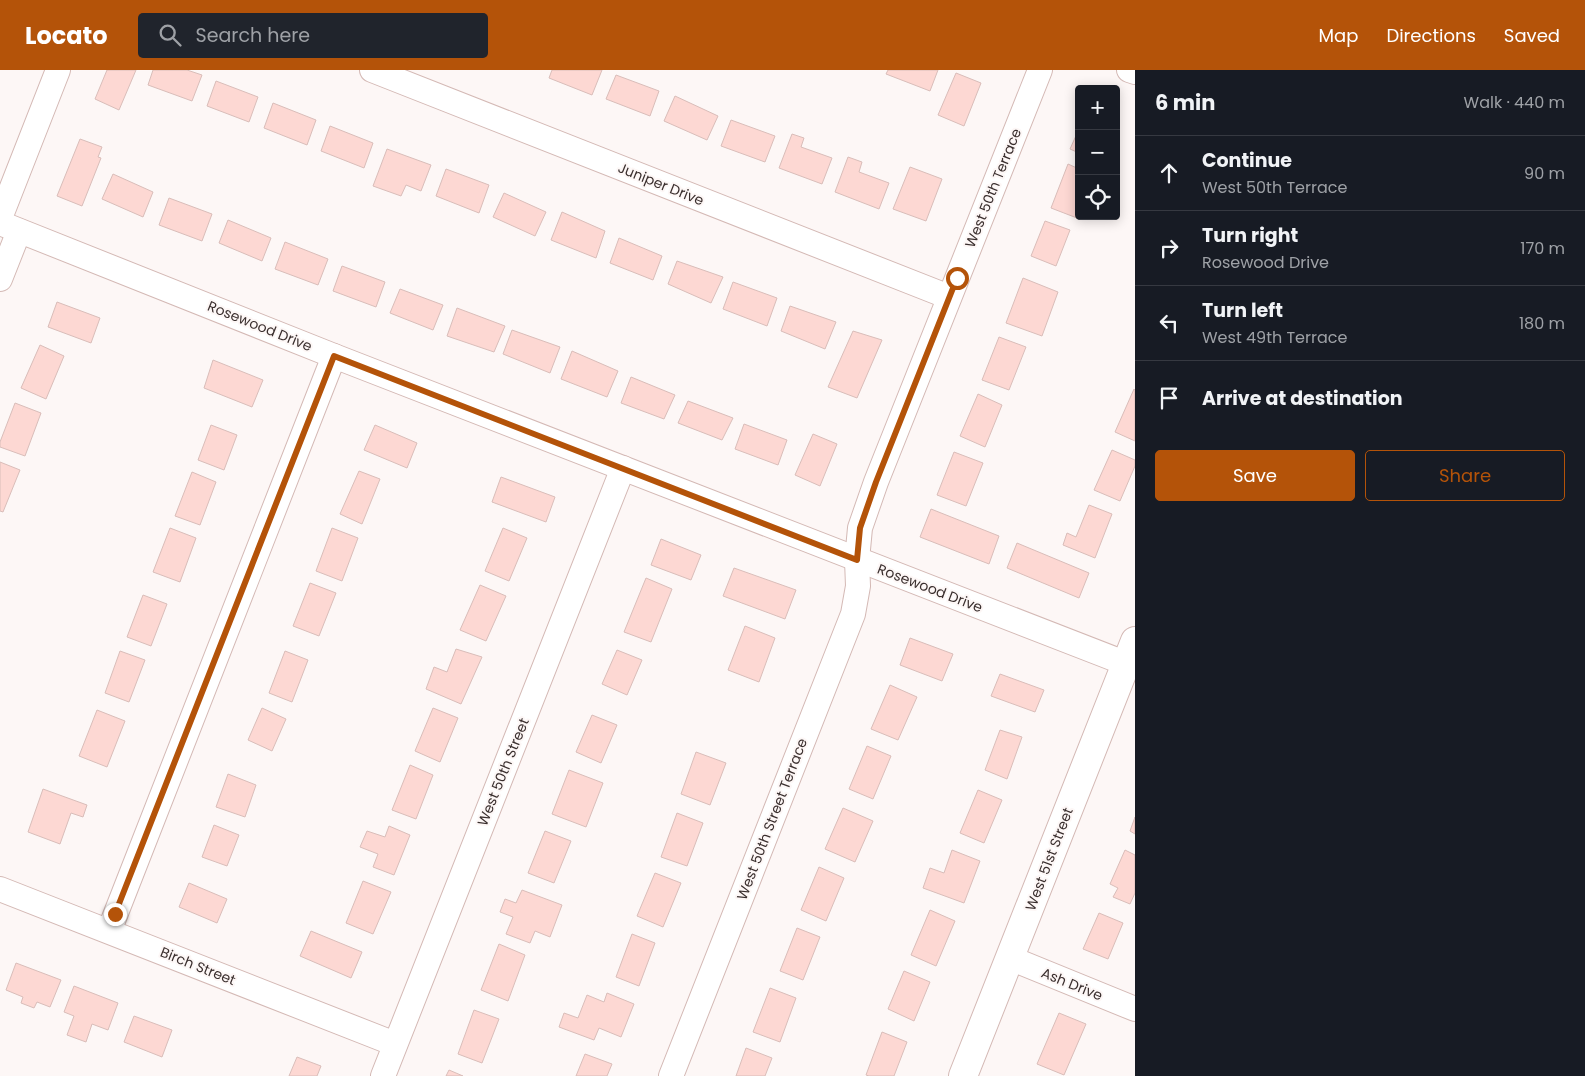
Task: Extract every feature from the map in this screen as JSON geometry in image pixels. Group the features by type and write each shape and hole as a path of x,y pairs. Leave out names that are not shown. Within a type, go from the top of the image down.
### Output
{"street":[{"path":"0,279 6,224 58,70"},
{"name":"Juniper Drive","path":"372,70 949,297"},
{"name":"West 50th Terrace","path":"857,560 860,528 876,482 1040,70"},
{"path":"1129,70 1135,72"},
{"name":"Rosewood Drive","path":"6,224 334,356 857,560 1132,657"},
{"path":"109,931 334,356"},
{"name":"West 50th Street","path":"383,1076 623,468"},
{"name":"West 50th Street Terrace","path":"671,1076 853,614 858,586 857,560"},
{"name":"West 51st Street","path":"963,1076 1132,657"},
{"name":"Birch Street","path":"0,889 395,1044"},
{"name":"Ash Drive","path":"1010,958 1135,1009"}],"building":[{"path":"107,70 136,70 119,110 95,99"},
{"path":"153,70 187,70 202,75 192,101 148,85"},
{"path":"552,70 602,70 592,95 549,78"},
{"path":"888,70 938,70 930,91 886,74"},
{"path":"956,73 981,83 964,126 938,115"},
{"path":"616,75 659,91 650,116 606,99"},
{"path":"216,81 258,97 249,122 207,106"},
{"path":"675,96 718,116 707,140 664,121"},
{"path":"273,103 316,120 307,145 264,128"},
{"path":"731,120 775,136 765,162 721,146"},
{"path":"330,126 373,143 364,168 321,151"},
{"path":"792,134 804,138 801,147 832,158 822,184 779,168"},
{"path":"1075,138 1075,151 1070,149"},
{"path":"80,139 102,147 98,157 101,158 82,206 57,196"},
{"path":"387,149 431,165 421,191 406,185 401,196 373,186"},
{"path":"848,157 862,162 859,172 889,183 879,209 835,192"},
{"path":"1068,164 1075,167 1075,217 1051,208"},
{"path":"910,167 942,179 926,221 893,209"},
{"path":"446,169 489,185 479,213 436,196"},
{"path":"113,174 153,192 143,217 102,199"},
{"path":"504,193 546,212 535,236 493,217"},
{"path":"169,198 212,214 202,241 159,225"},
{"path":"562,212 605,231 596,258 551,240"},
{"path":"228,220 271,238 262,261 219,243"},
{"path":"1045,221 1070,230 1056,266 1031,256"},
{"path":"619,238 662,256 653,280 610,263"},
{"path":"285,242 328,259 318,285 275,269"},
{"path":"677,261 723,277 711,303 668,284"},
{"path":"342,266 385,282 376,307 333,291"},
{"path":"1023,278 1058,292 1042,336 1006,323"},
{"path":"733,282 777,298 767,326 723,309"},
{"path":"400,289 443,305 433,330 390,313"},
{"path":"57,302 100,318 91,343 48,327"},
{"path":"790,306 836,322 825,349 781,331"},
{"path":"457,308 505,326 494,352 447,336"},
{"path":"512,330 560,347 550,373 503,354"},
{"path":"853,331 882,340 857,398 828,387"},
{"path":"999,337 1026,347 1009,390 982,380"},
{"path":"40,345 64,356 46,399 21,388"},
{"path":"572,351 618,371 607,397 561,379"},
{"path":"213,360 263,380 252,407 204,388"},
{"path":"631,377 675,395 664,419 621,403"},
{"path":"1135,390 1135,441 1115,432"},
{"path":"978,394 1002,405 985,447 960,436"},
{"path":"688,401 733,418 722,440 678,423"},
{"path":"15,403 41,413 25,456 0,447 0,442"},
{"path":"744,424 787,440 778,465 735,449"},
{"path":"211,425 237,435 224,470 198,460"},
{"path":"375,425 417,443 407,468 364,450"},
{"path":"813,434 837,444 820,486 795,475"},
{"path":"1112,450 1135,460 1135,466 1120,501 1094,490"},
{"path":"954,452 983,463 966,506 937,495"},
{"path":"0,462 20,470 3,512 0,511"},
{"path":"359,471 380,479 362,524 340,514"},
{"path":"192,472 216,482 200,525 175,516"},
{"path":"501,477 555,497 546,522 492,502"},
{"path":"1089,505 1112,514 1095,558 1063,545 1067,533 1076,537"},
{"path":"931,509 999,536 989,564 920,537"},
{"path":"170,528 196,538 180,582 153,572"},
{"path":"332,528 358,538 342,581 316,571"},
{"path":"503,528 527,538 509,581 485,571"},
{"path":"661,539 701,555 691,580 651,565"},
{"path":"1017,543 1089,573 1079,598 1007,568"},
{"path":"734,568 796,590 785,619 723,596"},
{"path":"646,578 672,589 651,642 624,632"},
{"path":"310,583 336,593 319,636 293,626"},
{"path":"480,585 506,596 486,641 460,630"},
{"path":"143,595 167,604 151,646 127,637"},
{"path":"745,626 775,638 759,682 728,670"},
{"path":"910,638 953,654 942,681 900,665"},
{"path":"456,649 482,657 461,704 426,689 434,667 447,672"},
{"path":"617,650 642,660 627,695 602,684"},
{"path":"120,651 145,660 129,702 105,693"},
{"path":"285,651 308,660 292,702 269,693"},
{"path":"1000,674 1044,690 1035,712 991,696"},
{"path":"890,685 917,697 898,740 871,729"},
{"path":"262,708 286,719 272,751 248,740"},
{"path":"433,708 458,718 440,762 415,751"},
{"path":"97,710 125,721 107,767 79,756"},
{"path":"592,715 617,725 601,763 576,752"},
{"path":"1000,730 1022,737 1007,779 985,770"},
{"path":"867,746 891,756 873,799 849,789"},
{"path":"696,752 726,763 710,805 681,794"},
{"path":"410,765 433,775 416,819 392,810"},
{"path":"569,770 603,783 586,827 552,814"},
{"path":"228,774 256,785 245,817 216,807"},
{"path":"43,789 87,805 83,817 71,813 60,844 28,832"},
{"path":"978,790 1002,800 984,843 960,833"},
{"path":"843,808 873,821 855,862 825,849"},
{"path":"677,813 703,823 687,866 661,857"},
{"path":"1135,817 1135,834 1130,831"},
{"path":"214,825 239,835 227,866 202,857"},
{"path":"389,826 410,835 394,875 373,867 378,854 360,847 367,831 385,837"},
{"path":"545,831 571,841 554,883 528,873"},
{"path":"952,850 980,861 964,903 923,888 930,868 944,873"},
{"path":"1125,850 1135,855 1135,893 1130,904 1113,897 1118,888 1110,884"},
{"path":"819,867 844,878 826,921 801,910"},
{"path":"655,873 681,883 663,927 637,916"},
{"path":"363,881 391,892 373,934 346,923"},
{"path":"189,883 227,899 217,923 179,907"},
{"path":"522,890 562,905 550,937 535,931 530,943 506,934 513,917 500,912 505,899 516,903"},
{"path":"930,910 955,921 936,966 911,955"},
{"path":"1099,913 1123,923 1108,959 1083,949"},
{"path":"797,928 820,937 803,980 780,971"},
{"path":"311,931 362,952 351,978 300,956"},
{"path":"632,934 655,943 639,986 616,977"},
{"path":"499,944 525,955 508,1001 481,990"},
{"path":"16,963 61,980 50,1007 37,1002 34,1008 21,1003 23,997 6,990"},
{"path":"904,971 930,982 914,1021 888,1009"},
{"path":"74,986 118,1003 108,1030 92,1024 86,1042 67,1035 74,1016 64,1012"},
{"path":"770,988 796,998 780,1042 753,1032"},
{"path":"607,993 634,1004 621,1037 599,1028 594,1040 559,1027 564,1013 578,1018 587,995 604,1002"},
{"path":"474,1010 499,1019 482,1063 458,1054"},
{"path":"1059,1013 1086,1024 1064,1075 1037,1064"},
{"path":"134,1016 172,1030 162,1057 124,1042"},
{"path":"882,1032 907,1042 894,1076 866,1075"},
{"path":"746,1048 772,1058 765,1076 736,1076"},
{"path":"585,1054 612,1064 607,1076 576,1076"},
{"path":"297,1057 321,1066 317,1076 289,1076"},
{"path":"449,1070 463,1076 446,1076"}],"route":[{"path":"115,914 334,356 857,560 860,528 876,482 957,278"}]}
